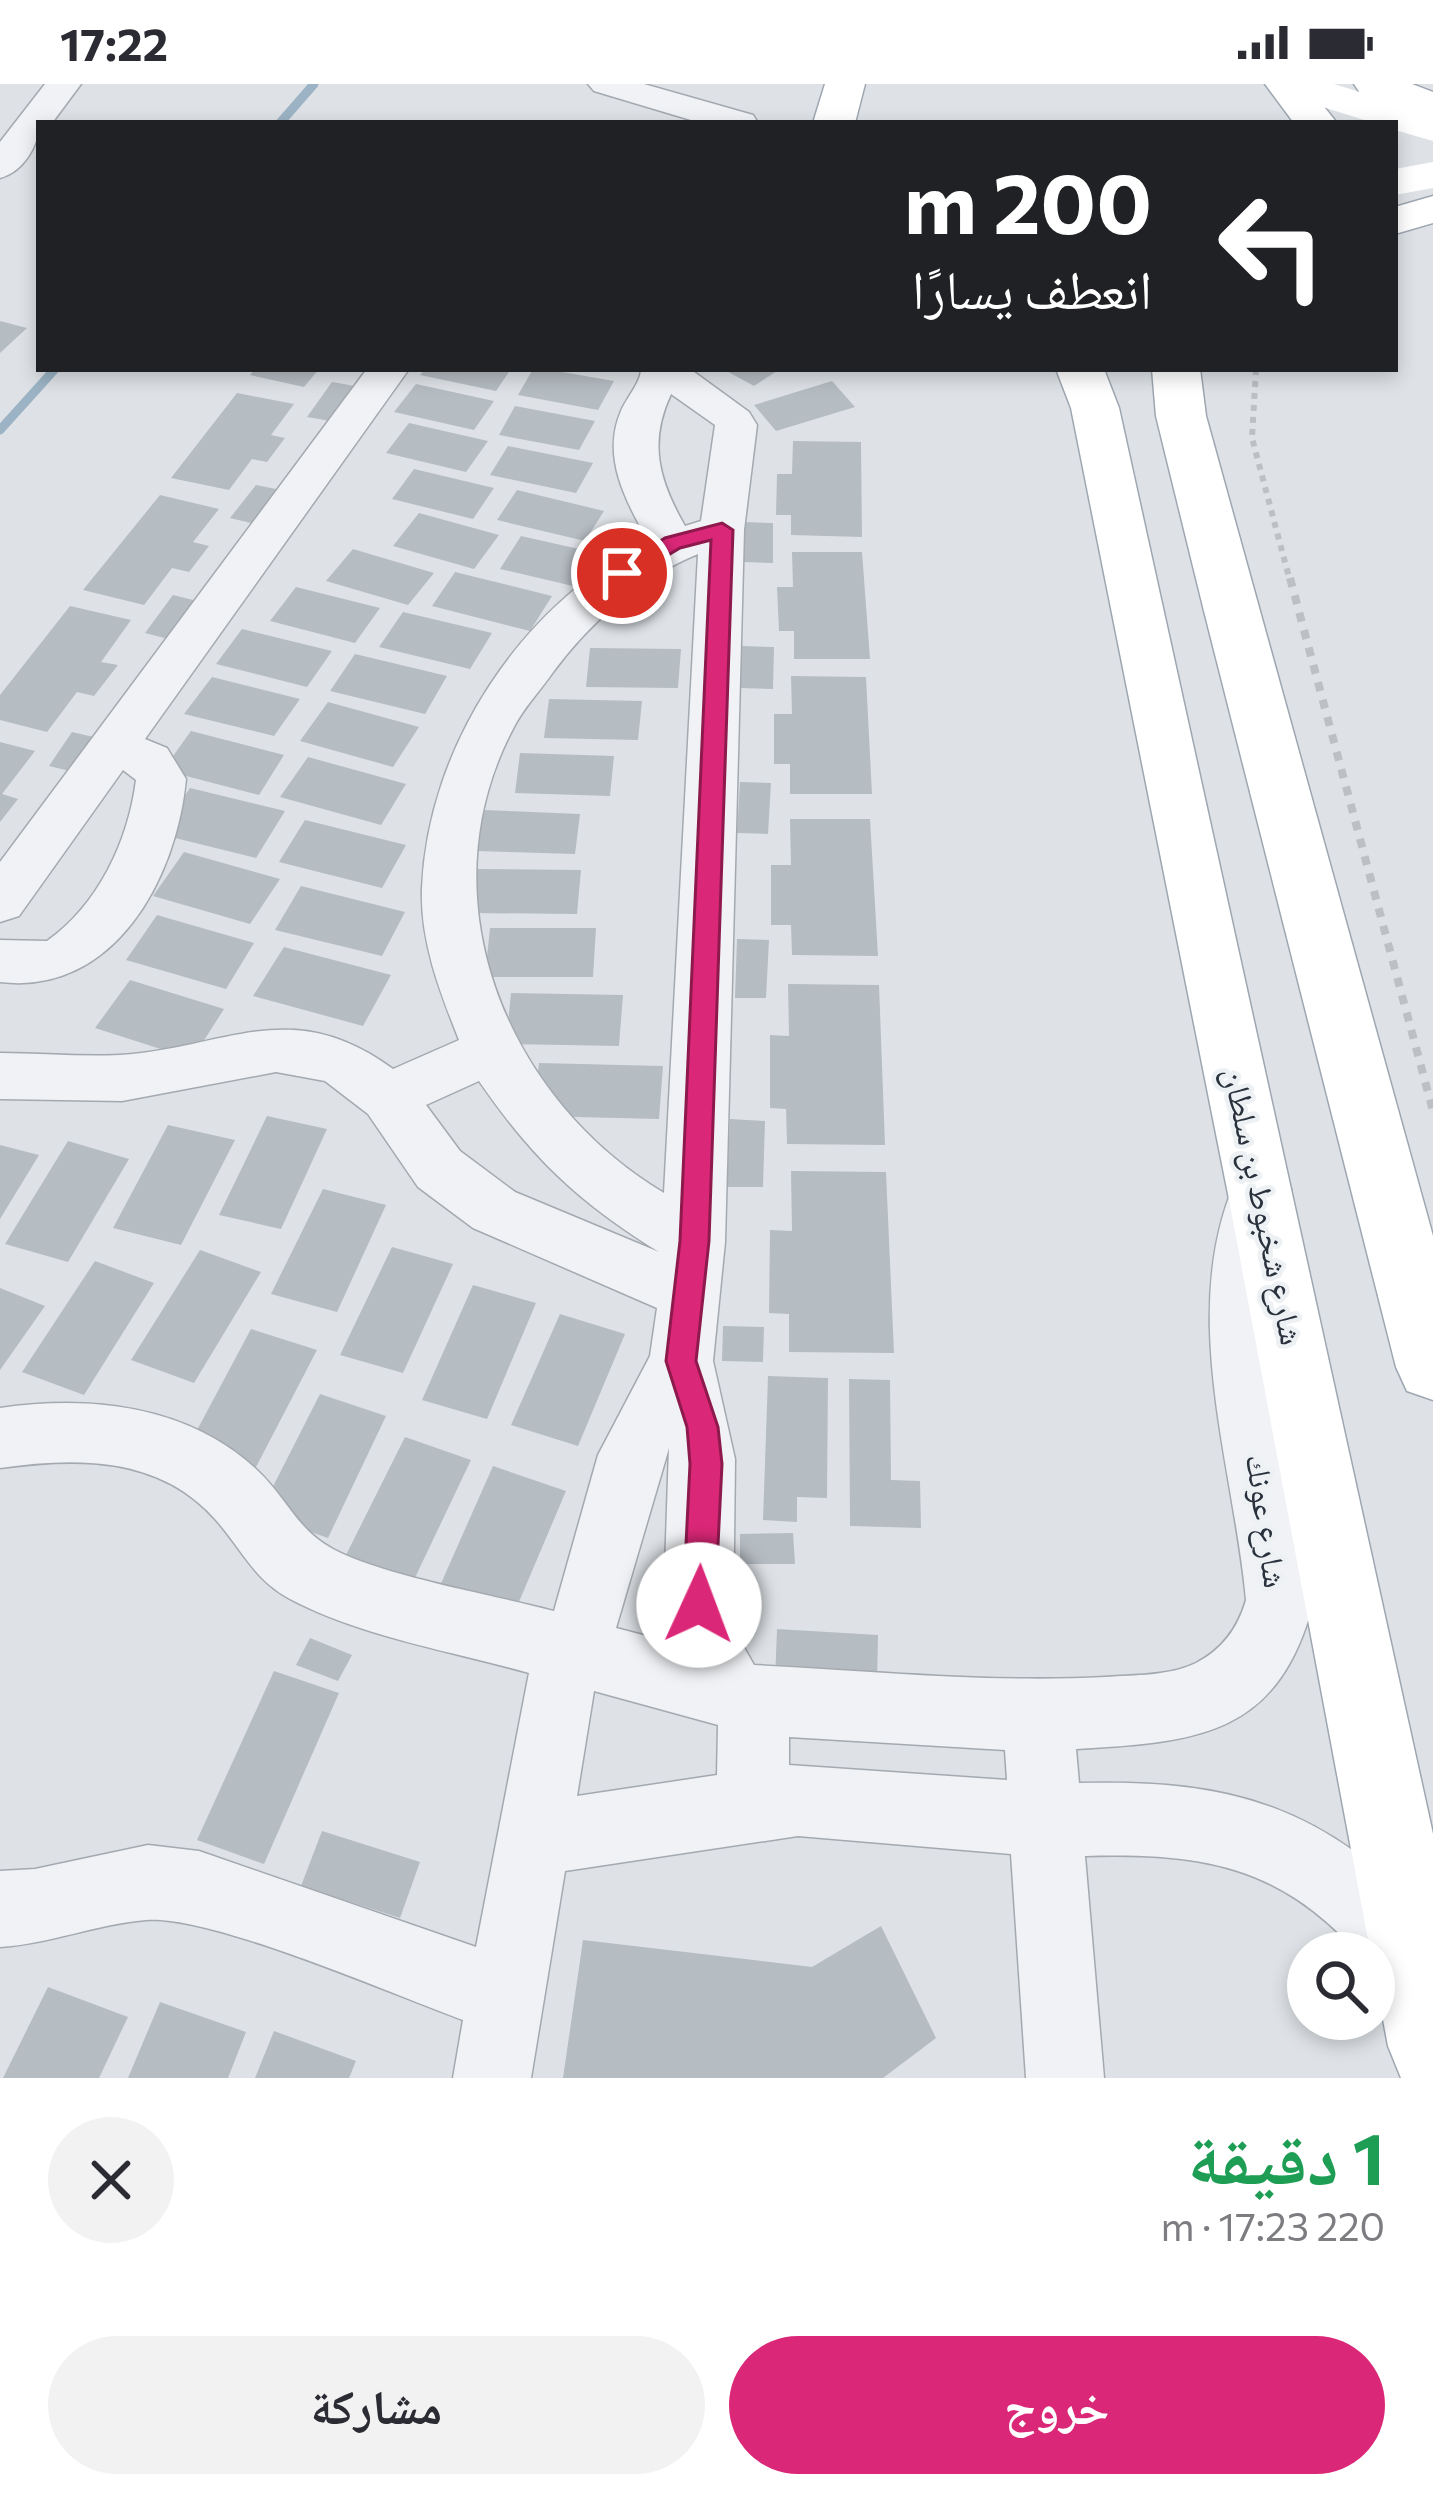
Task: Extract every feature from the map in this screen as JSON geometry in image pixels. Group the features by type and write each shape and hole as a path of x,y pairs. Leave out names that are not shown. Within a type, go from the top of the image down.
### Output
{"main road":[{"path":"835,120 845,84"},
{"path":"1289,84 1314,120"},
{"path":"1289,84 1433,128"},
{"path":"1374,84 1433,106"},
{"path":"1398,181 1433,175"},
{"path":"1398,220 1433,208"},
{"name":"شارع شخبوط بن سلطان","path":"1081,372 1100,431 1261,1189 1433,2046"},
{"path":"1176,372 1181,416 1433,1367"},
{"path":"1219,372 1212,428 1295,752 1299,856"}],"street":[{"path":"0,166 63,84"},
{"path":"605,84 730,120"},
{"path":"0,902 386,372"},
{"path":"663,372 646,395 634,425 633,457 642,489 698,537"},
{"path":"492,2078 552,1715 603,1570 631,1455 681,1361 692,1267 698,537 736,425 728,412 667,372"},
{"path":"692,1267 583,1173 530,1114 491,1050 463,988 450,927 447,866 455,808 473,754 500,703 562,629 622,573 698,537"},
{"path":"0,961 43,963 77,949 128,880 149,831 161,778 149,760 114,746"},
{"path":"0,1076 122,1078 276,1049 340,1061 388,1097 439,1168 494,1210 692,1267"},
{"path":"388,1097 491,1050"},
{"name":"شارع عونك","path":"0,1438 52,1429 122,1433 184,1455 236,1493 274,1546 302,1570 336,1586 570,1654 741,1695 1038,1716 1160,1709 1207,1696 1243,1673 1269,1641 1280,1600 1277,1557 1240,1364 1236,1316 1247,1228 1261,1189"},
{"path":"681,1361 702,1427 706,1464 698,1628 703,1651 741,1695 753,1802"},
{"path":"1038,1716 1065,2078"},
{"path":"533,1839 753,1802 798,1800 1047,1820 1163,1817 1218,1825 1272,1843 1323,1872 1371,1911 1414,1958"},
{"path":"0,1909 34,1907 148,1882 199,1888 508,1997"}],"path":[{"path":"1256,372 1252,438 1433,1111"}],"building":[{"path":"0,321 27,328 0,353"},
{"path":"252,372 316,372 304,387 250,375"},
{"path":"422,372 509,372 496,391 420,375"},
{"path":"531,372 614,381 598,410 518,395"},
{"path":"728,372 775,372 754,386"},
{"path":"832,381 855,407 776,431 754,405"},
{"path":"332,382 355,386 330,421 307,417"},
{"path":"416,384 494,401 474,430 394,412"},
{"path":"237,393 294,404 271,435 285,438 267,462 252,459 229,490 171,478"},
{"path":"515,406 595,421 579,450 499,435"},
{"path":"409,423 488,441 466,472 386,453"},
{"path":"793,441 861,442 862,537 791,535 791,515 776,515 777,474 792,474"},
{"path":"508,446 593,463 576,493 490,475"},
{"path":"414,469 494,488 473,519 392,499"},
{"path":"256,485 281,490 255,524 230,518"},
{"path":"517,490 604,511 585,541 497,520"},
{"path":"160,495 219,509 193,542 209,546 189,572 172,568 144,605 83,590"},
{"path":"419,513 499,535 474,569 393,546"},
{"path":"743,522 773,523 773,563 743,562"},
{"path":"521,536 610,556 590,590 500,569"},
{"path":"353,549 434,573 408,605 326,581"},
{"path":"792,552 862,552 870,659 794,659 794,631 779,631 777,587 793,587"},
{"path":"455,572 552,596 530,631 432,606"},
{"path":"296,587 380,608 355,643 270,621"},
{"path":"173,595 201,602 172,640 145,633"},
{"path":"70,606 131,620 101,662 118,665 94,696 77,692 47,732 0,720 0,695"},
{"path":"403,612 492,633 470,669 379,647"},
{"path":"242,629 332,651 307,687 216,664"},
{"path":"742,646 774,647 773,689 740,688"},
{"path":"590,648 681,649 678,688 586,687"},
{"path":"355,654 447,676 425,714 330,691"},
{"path":"791,676 866,677 872,794 790,794 790,764 774,764 774,714 792,714"},
{"path":"212,677 300,699 274,736 184,714"},
{"path":"549,699 642,701 638,740 544,738"},
{"path":"328,702 419,727 393,767 300,741"},
{"path":"191,731 284,755 259,795 163,770"},
{"path":"72,732 98,738 74,772 49,766"},
{"path":"0,742 35,751 2,794 18,799 0,822"},
{"path":"520,753 614,756 610,796 515,793"},
{"path":"308,757 406,784 381,825 280,797"},
{"path":"740,782 771,783 768,834 737,833"},
{"path":"190,788 285,811 256,858 159,834"},
{"path":"483,810 580,814 575,854 476,851"},
{"path":"790,819 870,819 878,956 792,955 791,925 771,925 771,865 791,865"},
{"path":"305,820 406,845 382,888 279,862"},
{"path":"184,852 280,879 250,924 153,896"},
{"path":"475,869 581,870 577,914 469,913"},
{"path":"301,886 405,912 382,956 275,930"},
{"path":"157,915 254,943 226,989 126,960"},
{"path":"490,928 596,928 593,977 485,977"},
{"path":"737,939 769,940 766,998 735,998"},
{"path":"284,947 391,975 363,1026 253,996"},
{"path":"130,980 224,1009 192,1059 95,1028"},
{"path":"788,984 879,985 885,1145 787,1144 786,1109 770,1108 770,1035 789,1036"},
{"path":"511,993 623,995 619,1046 506,1044"},
{"path":"539,1063 663,1066 659,1119 533,1116"},
{"path":"267,1116 327,1129 281,1229 219,1215"},
{"path":"730,1119 765,1121 763,1187 727,1187"},
{"path":"168,1125 235,1140 181,1245 113,1228"},
{"path":"68,1141 129,1159 68,1262 5,1244"},
{"path":"0,1145 39,1155 0,1219"},
{"path":"791,1171 886,1172 894,1353 789,1352 789,1314 769,1313 770,1230 792,1231"},
{"path":"323,1189 386,1205 337,1312 271,1294"},
{"path":"392,1247 453,1264 403,1373 340,1355"},
{"path":"200,1250 261,1272 194,1383 131,1360"},
{"path":"95,1261 154,1283 84,1395 22,1372"},
{"path":"473,1285 536,1303 487,1419 422,1400"},
{"path":"0,1288 45,1306 0,1370"},
{"path":"560,1314 625,1334 578,1446 511,1425"},
{"path":"723,1326 764,1327 763,1362 722,1361"},
{"path":"251,1329 317,1350 255,1469 188,1447"},
{"path":"768,1376 828,1378 827,1498 797,1497 797,1522 763,1520"},
{"path":"849,1379 890,1380 891,1480 920,1481 921,1528 850,1526"},
{"path":"320,1394 386,1416 328,1538 259,1514"},
{"path":"405,1437 471,1460 412,1584 344,1559"},
{"path":"493,1466 566,1491 510,1623 435,1597"},
{"path":"793,1533 795,1564 740,1564 740,1534"},
{"path":"777,1629 878,1635 877,1687 775,1681"},
{"path":"310,1638 352,1655 338,1681 296,1665"},
{"path":"274,1671 339,1693 264,1864 197,1840"},
{"path":"322,1831 420,1862 400,1918 301,1886"},
{"path":"881,1926 936,2038 883,2078 563,2078 583,1940 812,1967"},
{"path":"48,1987 128,2017 99,2078 3,2078"},
{"path":"160,2002 246,2032 228,2078 128,2078"},
{"path":"274,2031 356,2061 349,2078 255,2078"}],"waterway":[{"path":"283,120 314,84"},
{"path":"0,430 52,372"}],"route":[{"path":"622,573 673,543 722,530 694,1241 681,1361 694,1393 706,1464 699,1605"}]}
